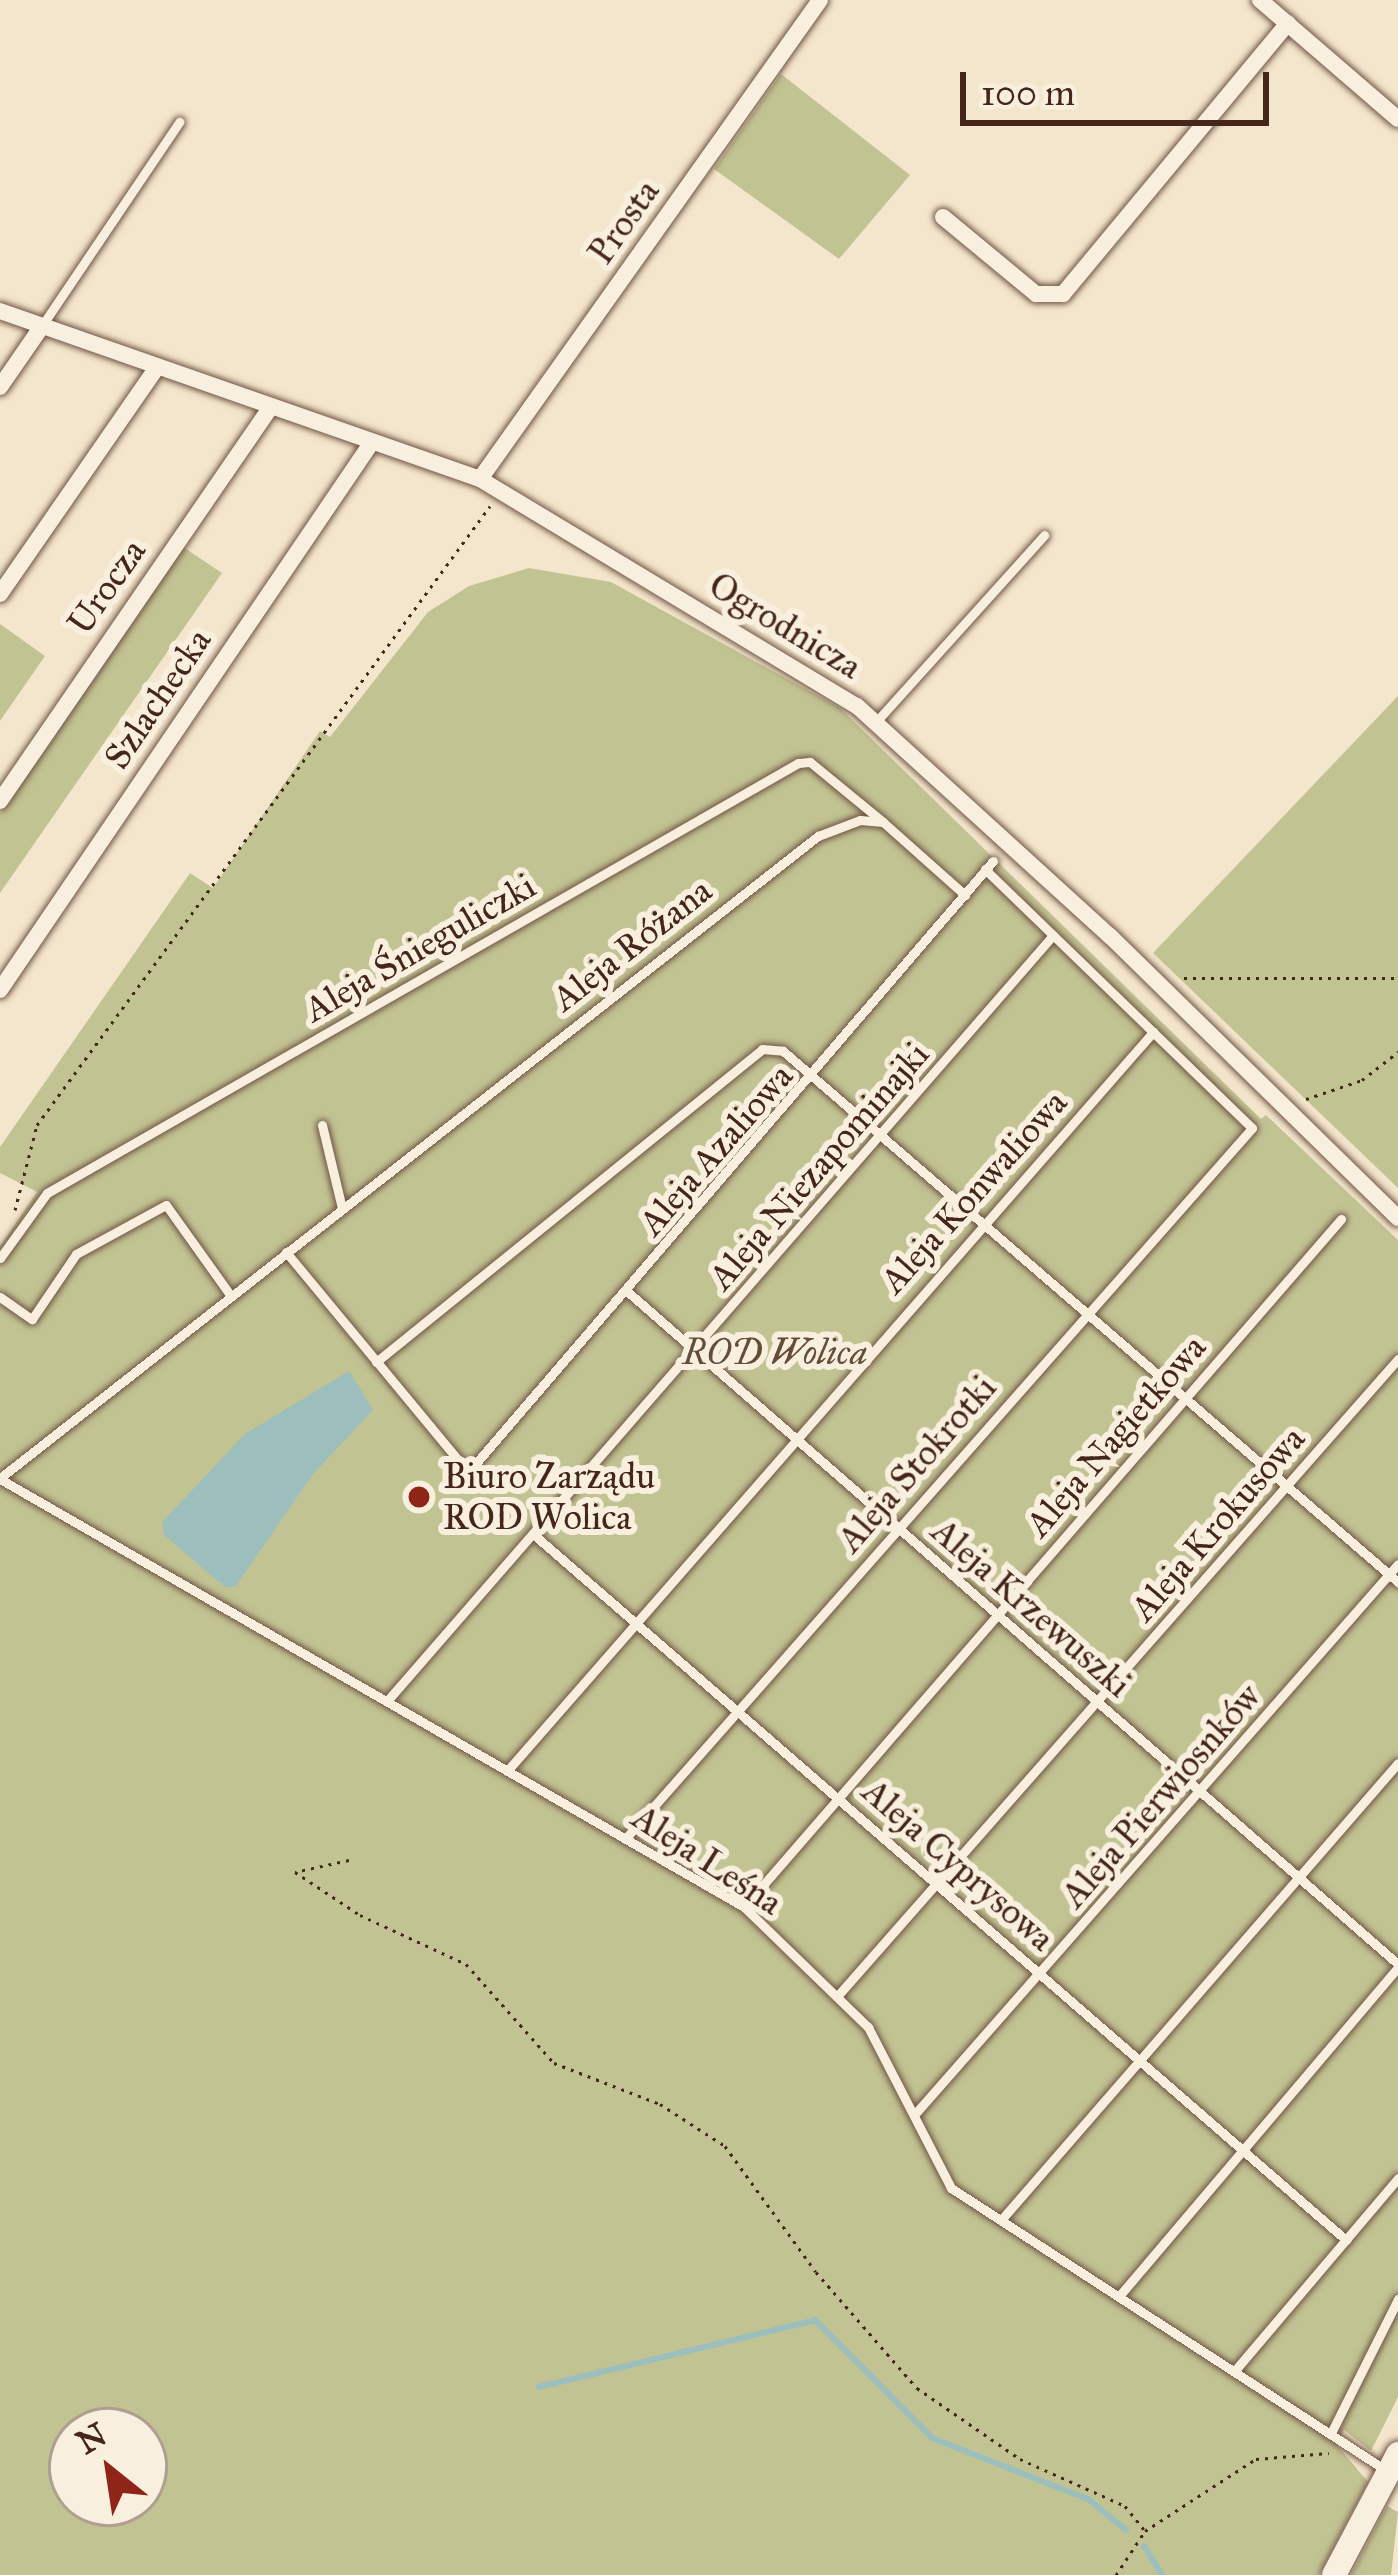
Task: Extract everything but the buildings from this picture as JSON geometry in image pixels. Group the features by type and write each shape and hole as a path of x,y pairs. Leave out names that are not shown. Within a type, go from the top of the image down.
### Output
{"street":[{"name":"Prosta","path":"480,479 820,0"},
{"path":"1260,0 1398,119"},
{"path":"943,217 1036,294 1063,294 1288,23"},
{"name":"Ogrodnicza","path":"0,311 154,370 480,479 497,495 875,723 1156,982 1398,1217"},
{"path":"0,387 40,329"},
{"path":"0,594 154,370"},
{"name":"Urocza","path":"0,801 269,410"},
{"name":"Szlachecka","path":"0,990 370,445"},
{"path":"1334,2575 1393,2463"}],"lane":[{"path":"40,329 179,122"},
{"path":"875,723 1044,535"},
{"name":"Aleja Śnieguliczki","path":"0,1258 47,1192 798,763 810,762 883,821"},
{"path":"883,821 965,895"},
{"name":"Aleja Różana","path":"0,1479 787,857 838,826 883,821"},
{"name":"Aleja Azaliowa","path":"376,1362 469,1466 628,1293 817,1075 989,865 1053,934"},
{"path":"1053,934 1154,1032"},
{"name":"Aleja Niezapominajki","path":"387,1701 1053,934"},
{"name":"Aleja Stokrotki","path":"625,1838 1252,1128 1154,1032"},
{"name":"Aleja Konwaliowa","path":"508,1771 982,1220 1154,1032"},
{"path":"286,1252 376,1362 762,1049 783,1052 817,1075 1394,1578"},
{"path":"322,1125 342,1208"},
{"path":"0,1297 32,1319 76,1254 166,1204 231,1296"},
{"name":"Aleja Nagietkowa","path":"744,1907 1341,1219"},
{"name":"Aleja Krzewuszki","path":"628,1293 1398,1965"},
{"name":"Aleja Krokusowa","path":"840,1993 1398,1358"},
{"name":"Aleja Leśna","path":"0,1479 744,1907 840,1993 888,2058 951,2188 1354,2447 1393,2463"},
{"name":"Aleja Cyprysowa","path":"533,1534 1346,2240"},
{"name":"Aleja Pierwiosnków","path":"914,2115 1394,1578 1398,1564"},
{"path":"1001,2221 1398,1763"},
{"path":"1120,2295 1398,1965"},
{"path":"1237,2368 1398,2179"},
{"path":"1336,2435 1398,2299"}],"path":[{"path":"11,1221 37,1125 497,495"},
{"path":"1156,982 1398,978"},
{"path":"1284,1111 1362,1080 1398,1052"},
{"path":"350,1860 295,1872 361,1916 466,1964 554,2063 660,2104 725,2146 816,2272 917,2388 1020,2459 1125,2506 1145,2531"},
{"path":"1116,2575 1145,2531 1256,2459 1354,2447"}],"green space":[{"path":"781,74 910,175 839,259 714,169"},
{"path":"183,547 222,573 0,893 0,813"},
{"name":"ROD Wolica","path":"529,568 611,582 840,708 1261,1119 1266,1115 1398,1240 1398,2397 1371,2451 1344,2430 1336,2444 1368,2482 1319,2575 0,2575 0,1246 37,1192 0,1173 0,1147 190,873 213,888 320,731 330,737 428,612 469,586"},
{"path":"0,624 45,656 0,721"},
{"path":"1398,696 1398,1188 1153,953"},
{"path":"1387,2506 1398,2512 1391,2575 1351,2575"}],"water":[{"path":"349,1371 373,1410 313,1474 235,1587 225,1587 164,1535 162,1522 245,1434"}],"waterway":[{"path":"539,2387 815,2320 932,2438 1088,2499 1126,2530"},
{"path":"1144,2546 1162,2575"}],"place":[{"name":"Biuro Zarządu ROD Wolica","path":"419,1497"}]}
